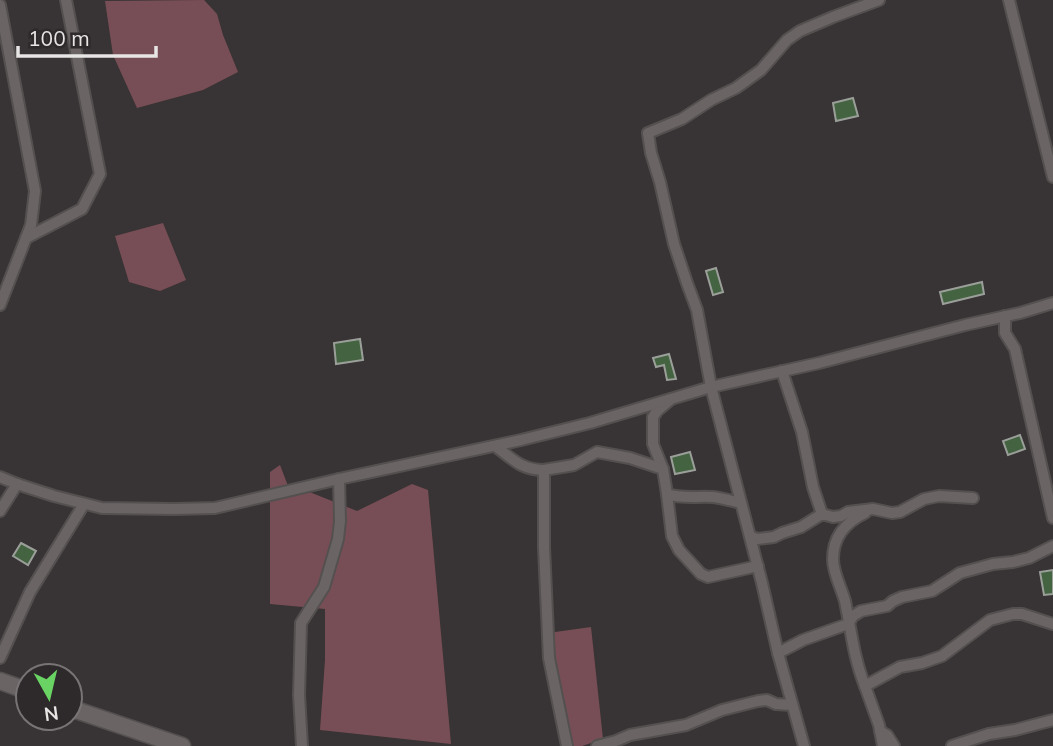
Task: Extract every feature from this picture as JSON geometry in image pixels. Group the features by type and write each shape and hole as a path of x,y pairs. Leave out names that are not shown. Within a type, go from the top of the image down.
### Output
{"street":[{"path":"26,239 82,209 100,174 66,0"},
{"path":"804,746 711,387 697,310 674,244 648,133 682,119 736,88 761,70 787,40 800,32 879,0"},
{"path":"1009,0 1049,148 1053,177"},
{"path":"0,5 35,191 31,225 0,305"},
{"path":"0,477 102,508 215,508 590,423 711,387 819,363 1053,303"},
{"path":"1005,316 1005,333 1015,349 1053,518"},
{"path":"782,371 802,432 813,487 822,514"},
{"path":"673,397 653,417 653,444 663,469 671,536 679,550 701,574 708,577 758,566"},
{"path":"495,446 531,470 574,465 597,452 630,458 663,469"},
{"path":"544,470 548,658 567,746"},
{"path":"302,746 299,695 300,623 324,587 338,539 339,479"},
{"path":"0,511 17,484"},
{"path":"667,494 679,498 694,496 741,503"},
{"path":"750,536 757,539 774,537 801,527 822,514 833,517 870,509 892,513 900,512 924,499 939,496 973,498"},
{"path":"0,659 30,592 84,504"},
{"path":"870,509 848,523 837,538 833,560 856,659 883,746"},
{"path":"778,653 803,640 848,624 853,616 862,611 887,606 902,597 932,591 973,568 1029,558 1053,546"},
{"path":"865,686 900,667 942,656 990,620 1021,614 1053,624"},
{"path":"597,746 630,735 686,725 722,710 758,701 792,705"},
{"path":"84,713 182,746"},
{"path":"952,746 989,734 1053,720"},
{"path":"880,731 887,735 894,746"}],"shaded area":[{"path":"204,0 217,14 238,72 203,90 137,108 113,55 105,1"},
{"path":"163,223 186,280 160,291 129,282 115,236"},
{"path":"280,465 290,491 302,489 357,511 412,484 428,490 451,744 320,730 325,660 325,609 270,604 270,472"},
{"path":"591,627 603,739 582,746 568,746 548,633"}],"building":[{"path":"853,98 858,116 836,121 833,103"},
{"path":"716,268 723,292 713,295 706,271"},
{"path":"982,282 984,294 943,304 940,292"},
{"path":"360,339 363,360 336,364 334,343"},
{"path":"669,354 676,379 667,380 664,365 656,367 653,358"},
{"path":"1020,435 1025,449 1008,455 1003,441"},
{"path":"690,452 695,470 675,474 671,457"},
{"path":"21,543 36,551 28,565 13,556"},
{"path":"1053,570 1053,594 1044,595 1040,572"}]}
